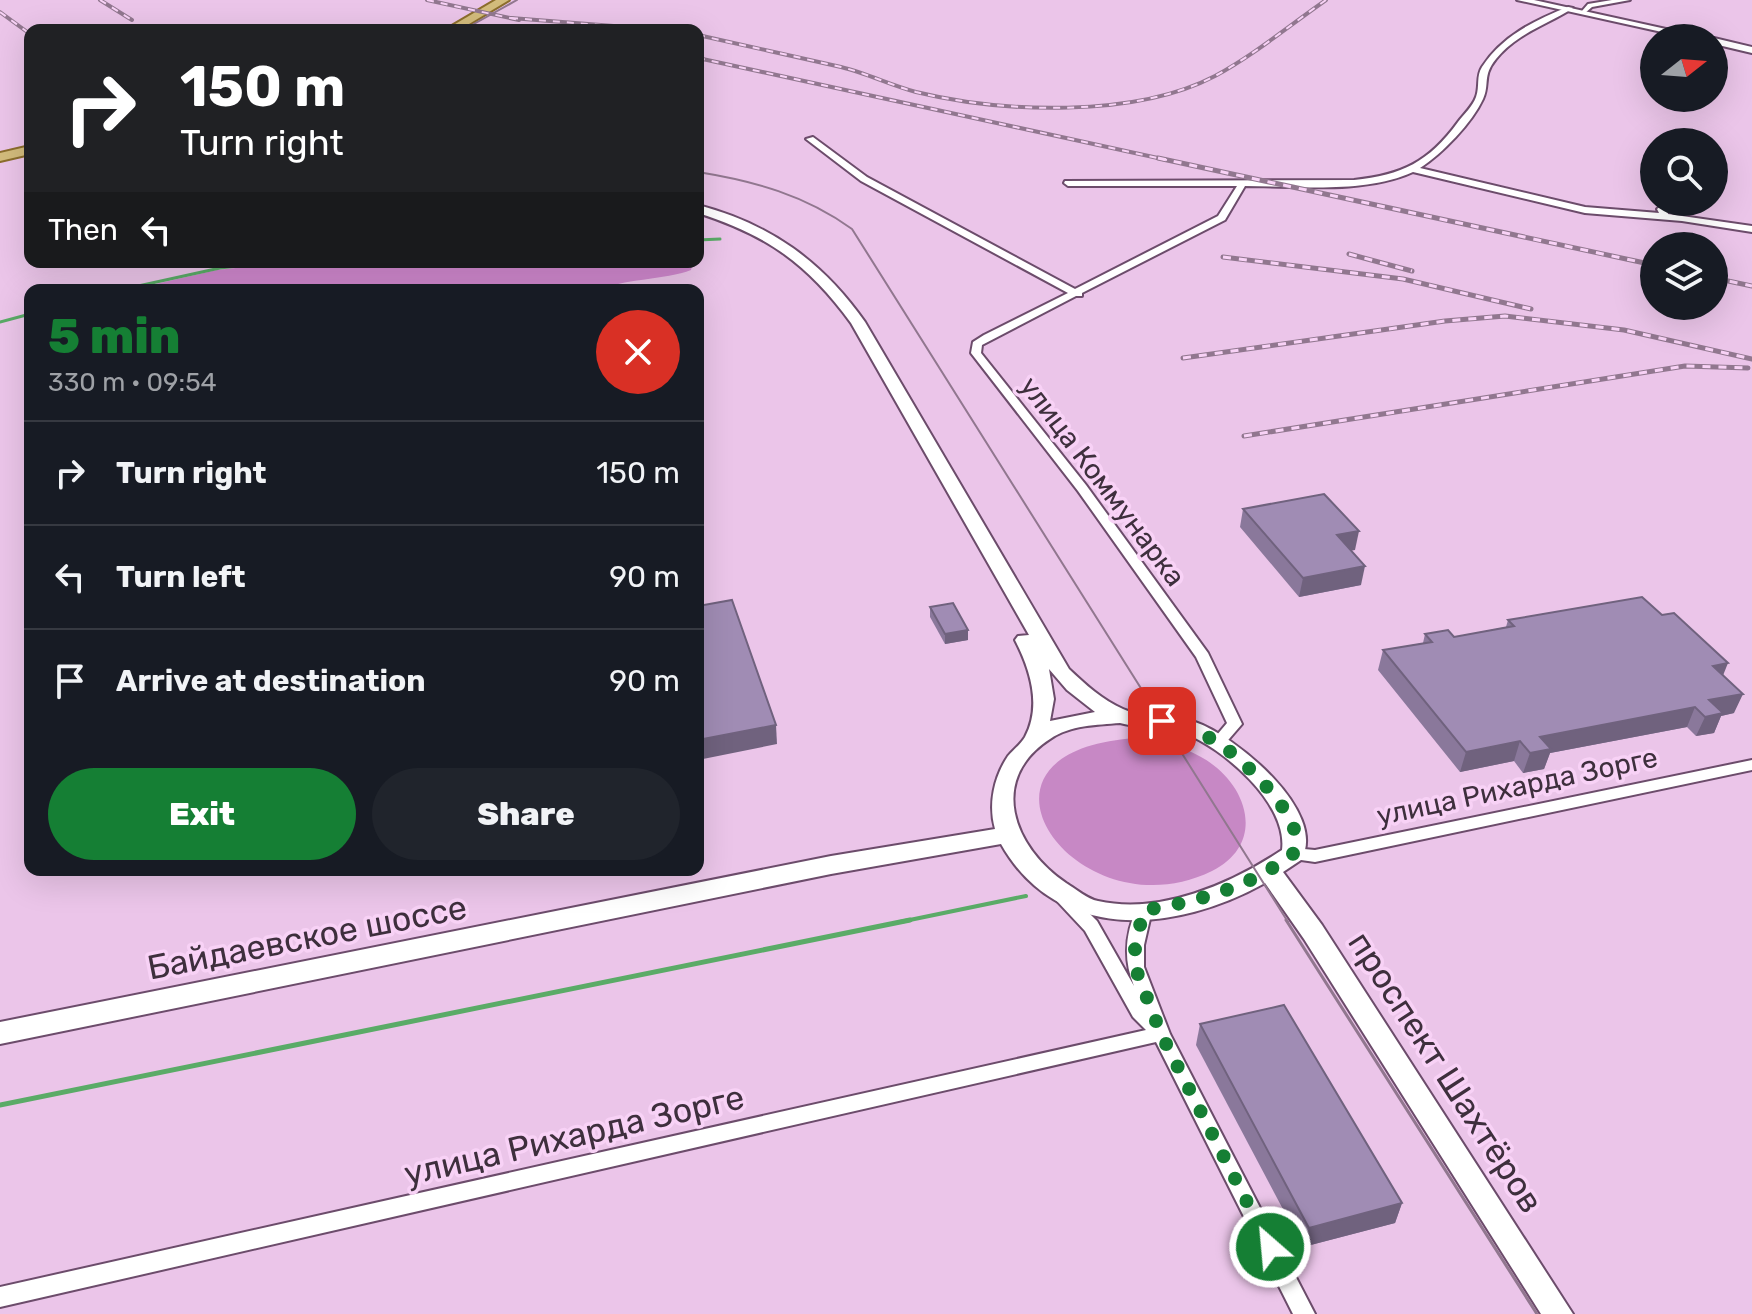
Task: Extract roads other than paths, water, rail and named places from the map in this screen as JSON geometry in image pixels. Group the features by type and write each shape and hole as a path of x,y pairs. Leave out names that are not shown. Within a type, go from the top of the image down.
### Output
{"main road":[{"path":"462,24 504,0"},
{"path":"0,157 24,151"},
{"path":"704,211 756,230 794,251 836,290 865,334 1046,652 1077,689 1121,716"},
{"path":"704,218 735,228 784,254 813,279 849,327 1043,674 1043,714 1035,738 1014,767 1000,798 1005,835 1025,863 1051,886 1095,910 1144,910 1212,894 1270,872 1293,854 1294,830 1280,805 1257,777 1218,742 1189,727 1121,716 1074,722 1035,738"},
{"name":"Байдаевское шоссе","path":"0,1033 831,865 1005,835"},
{"name":"проспект Шахтёров","path":"1270,872 1313,932 1558,1314"}],"street":[{"path":"1521,0 1641,24"},
{"path":"1585,11 1590,5 1627,0"},
{"path":"1068,183 1242,184 1395,179 1416,170 1445,146 1480,97 1484,69 1498,52 1535,22 1570,8"},
{"path":"1728,44 1752,50"},
{"path":"810,139 864,179 1037,276 1078,294"},
{"path":"1416,170 1585,210 1752,229"},
{"name":"улица Коммунарка","path":"1218,742 1235,724 1203,656 1082,488 976,353 977,344 988,337 1078,294 1222,218 1242,184"},
{"name":"улица Рихарда Зорге","path":"1293,854 1329,853 1752,765"},
{"path":"1051,886 1091,926 1139,1012 1161,1034"},
{"path":"1144,910 1135,945 1135,967 1161,1034 1304,1314"},
{"name":"улица Рихарда Зорге","path":"0,1297 1161,1034"}],"waterway":[{"path":"704,240 720,239"},
{"path":"147,284 220,268"},
{"path":"0,322 24,316"},
{"path":"900,922 1026,896"},
{"path":"0,1105 910,920"}],"tram line":[{"path":"474,24 517,0"},
{"path":"704,173 739,180 797,198 852,229 1288,922"},
{"path":"1286,920 1537,1314"}],"railway":[{"path":"100,0 132,20"},
{"path":"427,0 519,20"},
{"path":"704,36 841,67 916,92 950,99 1068,108 1147,99 1183,90 1229,68 1326,0"},
{"path":"0,12 24,30"},
{"path":"511,18 588,24"},
{"path":"704,59 1167,160"},
{"path":"1158,158 1640,262"},
{"path":"1349,254 1412,271"},
{"path":"1223,257 1403,279 1531,309"},
{"path":"1728,281 1752,286"},
{"path":"1183,358 1445,321 1505,316 1624,330 1752,359"},
{"path":"1244,436 1685,366 1748,368"}]}
